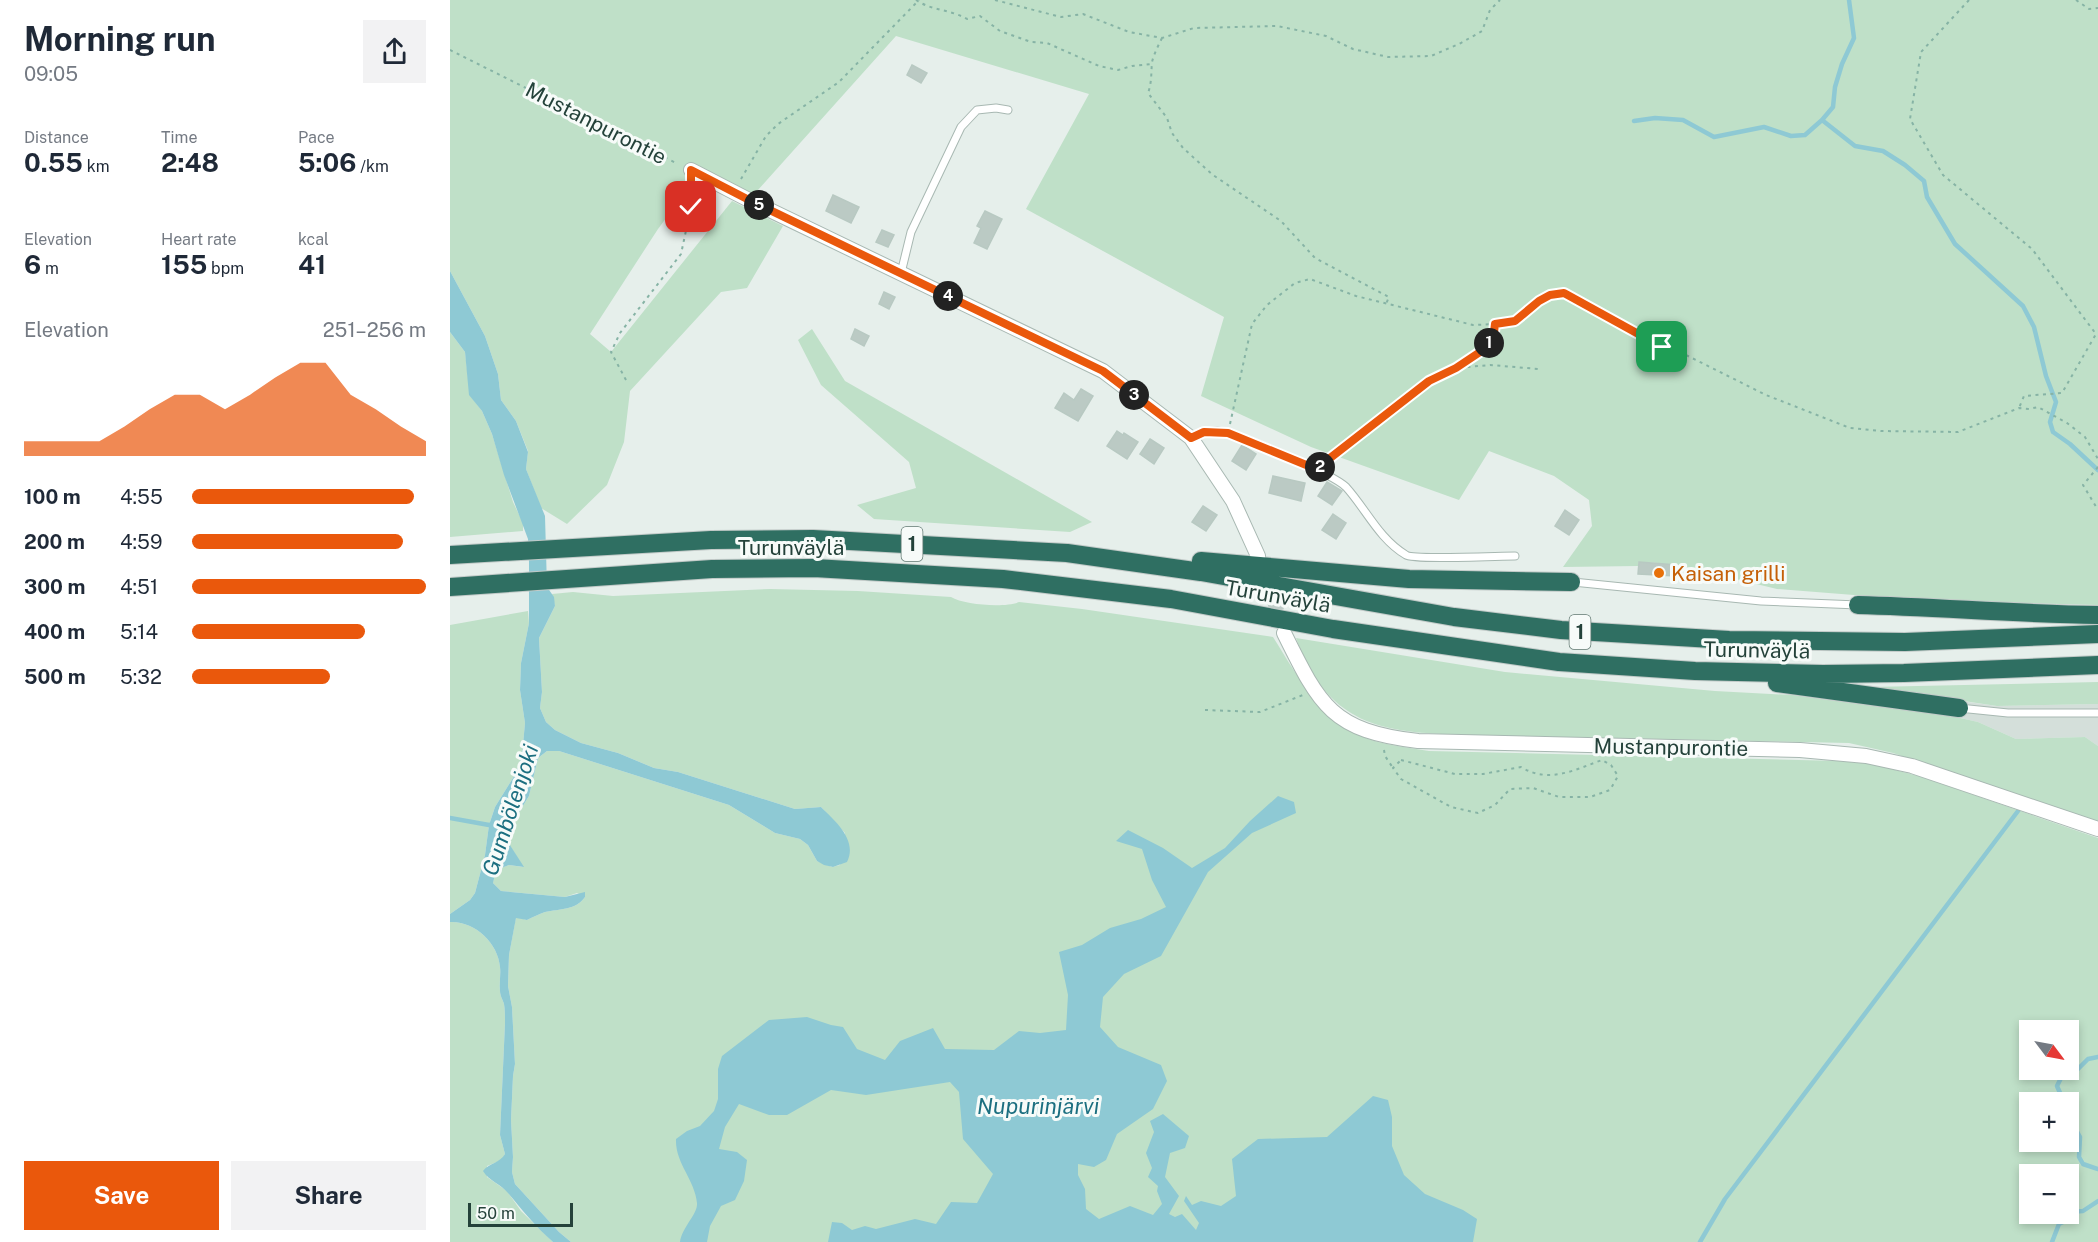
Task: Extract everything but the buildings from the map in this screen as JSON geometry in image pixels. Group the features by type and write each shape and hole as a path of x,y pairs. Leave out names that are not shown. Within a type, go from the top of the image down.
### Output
{"highway":[{"name":"Turunväylä","path":"450,555 711,540 813,539 1067,554 1201,572 1454,617 1561,630 1730,640 1905,642 2098,634"},
{"path":"1067,554 1207,561 1409,579 1571,582"},
{"name":"Turunväylä","path":"450,587 712,569 814,567 1003,579 1171,599 1333,629 1559,662 1695,671 1904,674 2098,665"},
{"path":"1858,605 2098,615"},
{"path":"1695,671 1959,708"}],"street":[{"name":"Mustanpurontie","path":"691,170 1103,371 1191,438 1233,501 1258,556"},
{"name":"Mustanpurontie","path":"1284,633 1314,690 1340,718 1366,732 1418,741 1800,750 1866,756 1912,766 2098,829"}],"lane":[{"path":"901,273 911,232 961,127 977,110 996,108 1008,110"},
{"path":"1191,438 1204,432 1228,433 1316,469 1345,486 1384,536 1408,557 1515,556"},
{"path":"1571,582 1761,601 1858,605"},
{"path":"1959,708 2008,713 2098,713"}],"path":[{"path":"733,192 766,136 778,124 839,82 918,0 925,6 956,12 967,19 980,16 1000,31 1030,42 1047,43 1099,66 1118,70 1152,64"},
{"path":"994,0 1061,17 1083,14 1129,32 1162,38 1194,28 1277,26 1326,36 1353,49 1388,57 1431,56 1461,43 1482,31 1490,10 1500,0"},
{"path":"1969,0 1921,52 1910,119 1943,175 2032,249 2096,334 2062,393 2024,396 2019,408"},
{"path":"2076,0 2089,9 2098,8"},
{"path":"1162,38 1155,51 1152,64 1153,81 1148,93 1167,118 1172,133 1183,148 1213,175 1281,221 1315,258 1389,297 1385,304"},
{"name":"Mustanpurontie","path":"450,50 691,170"},
{"path":"626,380 611,352 620,333 681,254 691,207 691,170"},
{"path":"1228,433 1252,324 1267,305 1295,283 1310,279 1356,296 1473,325 1515,321 1539,301 1550,295 1564,293 1662,347 1684,354 1766,395 1850,428 1881,431 1958,432 2019,408 2038,407 2085,436 2098,459"},
{"path":"1316,469 1429,381 1456,368 1480,352 1493,340 1495,324"},
{"path":"1456,368 1490,365 1538,369"},
{"path":"2098,467 2083,485 2098,510"},
{"path":"1204,710 1260,712 1314,690"},
{"path":"1383,736 1385,756 1393,768 1401,779 1450,807 1478,813 1495,805 1510,789 1533,788 1559,797 1590,797 1610,790 1618,776 1611,765 1602,760 1549,776 1531,773 1521,767 1483,774 1455,774 1401,760 1393,768"}],"shaded area":[{"path":"1961,701 1997,706 2098,704 2098,746 2085,737 2016,739 1978,722 1956,717"}],"green space":[{"path":"450,0 2098,0 2098,605 1917,600 1777,589 1677,565 1660,565 1659,563 1639,562 1638,566 1563,567 1592,526 1589,500 1554,476 1489,451 1459,500 1311,447 1201,396 1224,317 1026,209 1089,94 896,36 749,200 691,170 690,186 658,229 590,334 611,352 732,201 783,226 747,288 721,292 630,391 624,442 607,485 567,524 541,508 526,469 528,451 516,421 501,400 498,374 485,336 450,271"},
{"path":"812,329 845,381 1092,522 1070,532 874,519 857,505 916,488 909,462 821,385 798,340"},
{"path":"450,332 465,352 470,395 482,411 492,434 513,502 523,523 523,531 450,537"},
{"path":"770,589 858,591 951,597 985,605 1019,602 1273,637 1293,670 1329,714 1343,726 1378,742 1429,751 1840,761 1872,764 1922,777 2098,838 2098,1242 571,1242 515,1184 512,1172 511,1120 515,1064 512,1007 508,986 509,955 516,917 527,920 545,912 572,907 585,897 577,893 565,897 501,891 493,883 495,870 509,865 523,867 506,839 513,822 529,796 538,758 547,751 559,751 729,805 775,833 800,839 808,845 817,861 832,867 840,865 845,833 821,807 795,809 678,772 654,768 618,753 581,743 555,730 546,722 540,708 542,692 539,638 555,606 552,594 573,592 613,596"},
{"path":"528,611 529,623 521,663 520,690 525,723 522,755 516,773 495,807 475,893 470,900 450,914 450,625"},
{"path":"1296,638 1505,672 1715,691 1792,695 1956,717 1978,722 2016,739 2085,737 2098,746 2098,822 1893,753 1849,743 1462,735 1395,729 1356,716 1339,705 1323,689 1309,668"},
{"path":"2098,682 2098,704 1997,706 1871,687"},
{"path":"450,922 468,925 484,935 495,950 500,967 500,993 504,1004 505,1023 500,1135 505,1154 502,1160 487,1166 487,1177 507,1191 521,1211 553,1242 450,1242"}],"water":[{"name":"Gumbölenjoki","path":"450,271 485,336 498,374 501,400 516,421 528,452 526,469 545,516 547,587 554,597 555,606 539,638 542,692 540,708 546,722 555,730 581,743 618,753 654,768 678,772 795,809 821,807 833,818 850,846 847,862 833,867 824,865 817,861 808,845 800,839 775,833 729,805 559,751 547,751 538,758 529,796 513,822 506,839 524,867 509,865 496,870 493,883 501,891 565,897 585,892 585,897 577,904 567,908 545,912 527,920 516,918 509,955 508,986 512,1007 515,1064 511,1120 512,1172 515,1184 571,1242 553,1242 505,1190 483,1171 505,1154 500,1135 505,1023 504,1004 500,993 500,967 495,950 484,935 468,925 450,922 450,914 470,900 475,893 495,807 516,773 522,755 525,723 520,690 521,663 529,623 529,562 528,539 504,475 492,434 482,411 469,395 465,352 450,332"},
{"name":"Nupurinjärvi","path":"1278,796 1294,802 1296,813 1252,833 1208,872 1161,956 1124,974 1103,997 1100,1027 1118,1047 1161,1065 1167,1081 1153,1109 1117,1134 1106,1160 1094,1167 1078,1164 1078,1175 1085,1189 1086,1209 1099,1219 1130,1206 1153,1215 1162,1204 1157,1191 1158,1186 1148,1177 1152,1168 1146,1153 1154,1132 1150,1121 1163,1114 1189,1136 1185,1148 1170,1153 1165,1177 1179,1196 1169,1214 1175,1217 1182,1214 1196,1230 1199,1223 1184,1201 1186,1196 1192,1205 1201,1201 1221,1206 1236,1196 1232,1159 1258,1139 1327,1137 1373,1096 1388,1100 1392,1117 1392,1146 1404,1175 1425,1194 1463,1210 1477,1219 1473,1242 828,1242 832,1222 842,1223 852,1230 865,1226 876,1229 915,1219 936,1224 951,1202 977,1203 993,1174 963,1139 959,1092 950,1082 866,1095 831,1090 787,1115 769,1115 739,1104 725,1127 719,1149 737,1152 747,1160 744,1181 735,1200 721,1206 710,1226 707,1242 680,1242 697,1203 693,1187 679,1156 676,1139 700,1126 714,1111 718,1099 718,1069 722,1056 769,1020 807,1017 843,1027 857,1049 885,1060 900,1041 933,1028 945,1049 994,1050 1019,1031 1040,1033 1066,1030 1068,995 1059,952 1082,945 1110,928 1141,919 1166,907 1152,880 1142,849 1116,841 1128,830 1163,848 1192,868 1225,848"}],"waterway":[{"path":"1634,121 1655,118 1683,120 1714,137 1764,127 1791,136 1805,135 1833,107 1835,87 1854,38 1849,0"},
{"path":"1822,120 1855,146 1883,151 1924,181 1927,197 1955,244 2023,306 2034,327 2046,376 2056,402 2050,422 2053,432 2098,470"},
{"path":"1700,1242 1725,1199 2018,811"},
{"name":"Gumbölenjoki","path":"450,818 495,824"},
{"path":"2060,1092 2057,1086 2069,1070 2076,1071 2088,1059 2098,1057"},
{"path":"2079,1135 2079,1157 2083,1164 2098,1169"},
{"path":"2079,1211 2098,1201"},
{"path":"2052,1242 2059,1224"}],"tunnel":[{"path":"1266,578 1282,625"}],"place":[{"name":"Kaisan grilli","path":"1659,573"}],"route":[{"path":"691,207 691,170 1103,371 1191,438 1204,432 1228,433 1316,469 1429,381 1456,368 1480,352 1493,340 1495,324 1515,321 1550,295 1564,293 1662,347"}]}
